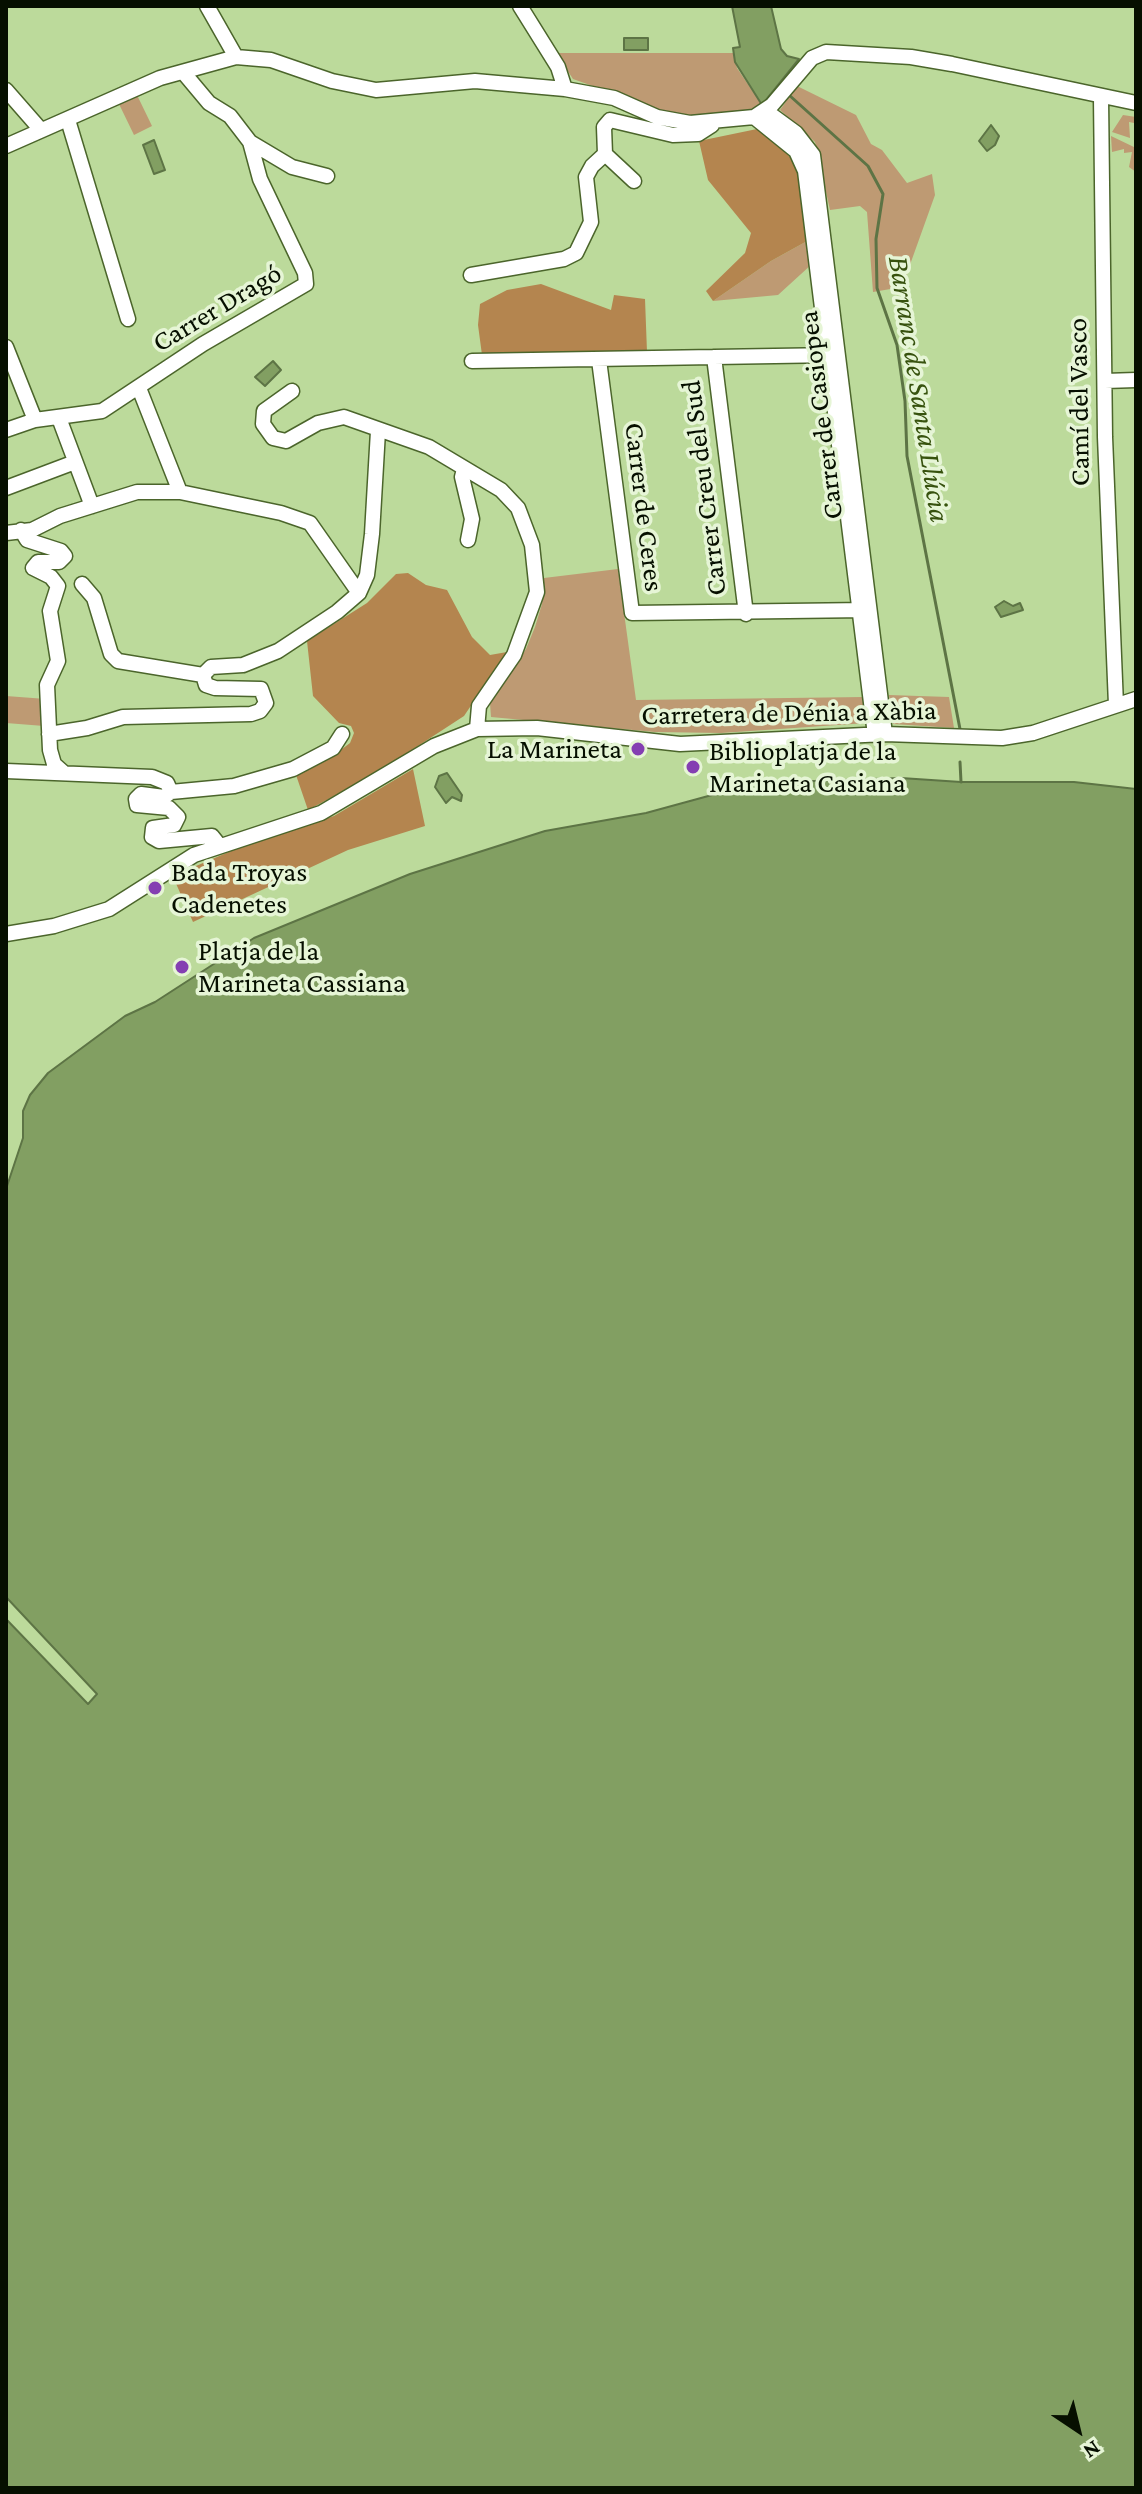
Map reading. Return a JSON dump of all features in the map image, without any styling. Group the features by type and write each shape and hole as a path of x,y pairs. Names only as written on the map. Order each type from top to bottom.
{"street":[{"path":"207,6 236,57"},
{"path":"520,6 558,67 565,89"},
{"path":"6,146 128,91 236,57 271,60 332,81 376,90 475,81 565,89 614,98 675,121 714,123 764,111 821,53 870,54 952,64 1136,103"},
{"name":"Carrer Dragó","path":"6,430 35,420 102,411 203,344 306,284 305,273 260,179 250,142 230,116 209,103 183,72"},
{"path":"6,90 41,130"},
{"name":"Camí del Vasco","path":"1101,98 1108,547 1116,705"},
{"name":"Carrer de Casiopea","path":"764,111 802,160 834,355 880,734"},
{"path":"68,120 128,319"},
{"path":"634,181 605,154 604,127 610,120 673,135 706,131 714,123"},
{"path":"250,142 292,167 327,176"},
{"path":"471,275 573,255 591,222 586,177 605,154"},
{"path":"6,347 35,420"},
{"path":"472,361 834,355"},
{"name":"Carrer Creu del Sud","path":"714,357 746,614"},
{"name":"Carrer de Ceres","path":"599,360 632,613 746,614 865,610"},
{"path":"1105,381 1136,380"},
{"path":"139,388 180,492"},
{"path":"292,391 264,411 263,424 273,438 286,441 318,423 344,417 417,442 501,490 515,503 532,545 537,575 535,602 514,655 479,706 477,729"},
{"path":"59,418 92,506"},
{"path":"203,675 211,667 243,665 269,656 331,617 359,593 367,575 374,521 378,431"},
{"path":"6,488 75,462"},
{"path":"464,469 462,477 472,519 468,540"},
{"path":"13,532 32,530 60,516 137,492 180,492 281,513 310,523 359,593"},
{"path":"13,532 61,551 65,556 59,562 38,562 33,568 54,579 58,586 50,611 58,654 47,685 54,764 63,772"},
{"path":"82,584 94,598 111,654 118,661 203,675"},
{"path":"49,734 123,717 251,714 260,711 266,703 266,695 261,689 208,686 203,675"},
{"name":"Carretera de Dénia a Xàbia","path":"6,934 104,911 173,866 220,846 321,813 434,746 477,729 537,728 680,744 880,734 1011,738 1116,705 1135,704"},
{"path":"220,846 209,836 159,841 152,837 153,828 174,825 177,813 169,808 139,807 136,799 141,794 164,797 171,792 234,786 293,769 333,748 342,734"},
{"path":"6,771 152,777 167,783 171,792"}],"shaded area":[{"path":"732,6 771,6 781,49 787,56 799,59 762,105 735,62 733,48 740,47"},
{"path":"624,38 648,38 648,50 624,50"},
{"path":"556,53 734,53 737,68 762,105 731,116 703,119 666,112 573,79"},
{"path":"797,86 856,115 871,144 882,150 907,183 932,174 935,195 902,287 873,292 867,212 860,206 830,210 815,142 780,110"},
{"path":"137,95 152,126 134,135 119,104"},
{"path":"1123,115 1136,117 1134,123 1129,122 1130,138 1112,132"},
{"path":"991,125 999,136 995,145 987,151 979,141"},
{"path":"757,129 778,142 796,165 809,240 771,261 713,301 706,291 745,253 751,233 708,180 699,141"},
{"path":"1111,136 1136,148 1136,172 1129,167 1132,152 1124,153 1124,149 1112,152"},
{"path":"154,140 165,170 154,174 143,145"},
{"path":"809,240 812,264 778,295 713,301 771,261"},
{"path":"541,284 611,310 614,295 645,299 647,352 482,355 478,325 480,304 507,290"},
{"path":"273,361 281,370 265,386 255,377"},
{"path":"618,569 636,700 864,697 867,723 721,733 655,732 491,717 490,703 526,649 535,627 542,604 544,578"},
{"path":"408,573 426,585 447,590 472,637 490,655 507,652 464,716 375,774 308,810 296,775 329,759 350,743 354,733 351,726 339,723 313,696 307,641 367,603 396,574"},
{"path":"1004,601 1013,606 1020,603 1023,610 1001,617 995,607"},
{"path":"889,695 949,697 954,728 893,724"},
{"path":"6,696 46,699 44,726 6,723"},
{"path":"413,769 425,826 348,850 193,922 175,875 231,851 334,816"},
{"path":"447,773 462,795 461,801 452,797 446,803 435,787 439,776"},
{"path":"901,778 961,782 1074,782 1136,789 1136,2488 6,2488 6,1619 88,1704 97,1694 6,1597 6,1189 23,1138 23,1111 30,1095 48,1073 125,1016 155,1002 254,938 410,874 545,831 646,813 756,783"}],"waterway":[{"name":"Barranc de Santa Llúcia","path":"789,95 868,166 883,194 876,239 877,288 897,345 905,401 907,456 960,729"},
{"name":"Barranc de Santa Llúcia","path":"960,762 961,782"}],"place":[{"name":"La Marineta","path":"638,749"},
{"name":"Biblioplatja de la Marineta Casiana","path":"693,767"},
{"name":"Bada Troyas Cadenetes","path":"155,888"},
{"name":"Platja de la Marineta Cassiana","path":"182,967"}]}
